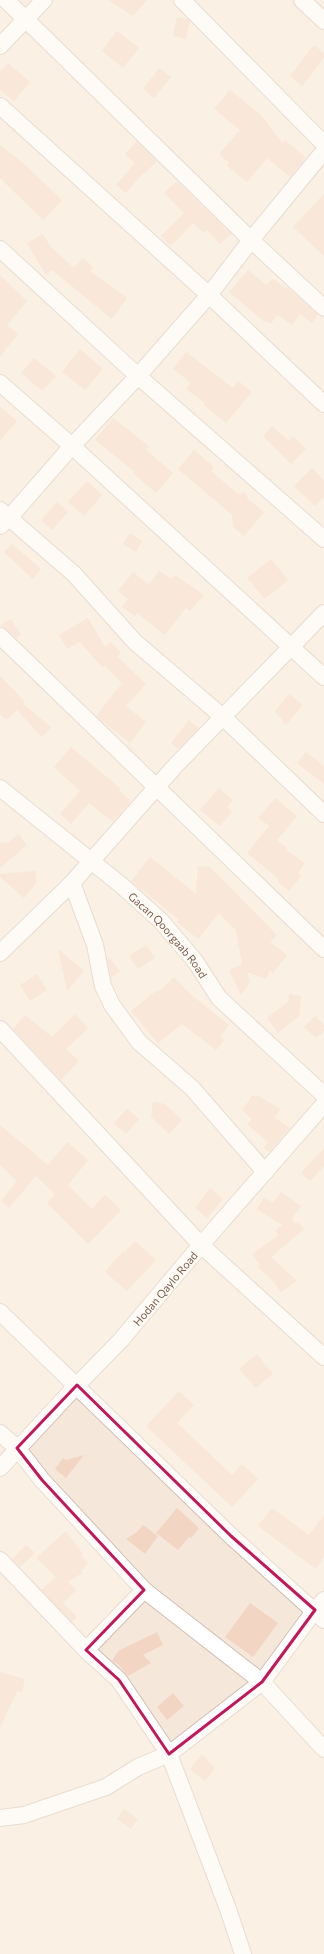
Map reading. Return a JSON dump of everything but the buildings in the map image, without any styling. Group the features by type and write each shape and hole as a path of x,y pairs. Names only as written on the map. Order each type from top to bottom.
{"street":[{"path":"6,0 251,240 324,308"},
{"path":"0,46 44,0"},
{"path":"182,0 324,144"},
{"path":"302,0 324,21"},
{"path":"0,106 209,295 324,404"},
{"path":"324,151 251,240 209,295 138,376 3,518 74,574 135,642 223,716 324,814"},
{"path":"0,249 138,376 324,539"},
{"path":"0,382 324,677"},
{"path":"0,953 72,883 157,787 223,716 324,613"},
{"path":"0,636 324,949"},
{"name":"Gacan Qoorgaab Road","path":"0,788 91,861 161,921 195,961 218,998 324,1095"},
{"path":"72,883 96,945 104,986 112,1005 139,1042 192,1088 265,1172"},
{"path":"0,1029 201,1245 324,1357"},
{"name":"Hodan Qaylo Road","path":"0,1468 76,1385 121,1340 201,1245 324,1104"},
{"path":"0,1312 231,1536 321,1610 262,1682 169,1754 138,1767 106,1786 24,1815 0,1818"},
{"path":"0,1433 17,1448 42,1480 144,1590 262,1682 324,1749"},
{"path":"0,1560 86,1650 119,1680 169,1754 228,1909 242,1954"},
{"path":"86,1650 144,1590"}],"highlighted area":[{"path":"77,1385 231,1536 315,1610 262,1682 169,1754 119,1680 86,1650 144,1590 42,1480 17,1448"}],"shaded area":[{"path":"0,0 324,0 324,1954 0,1954"}]}
